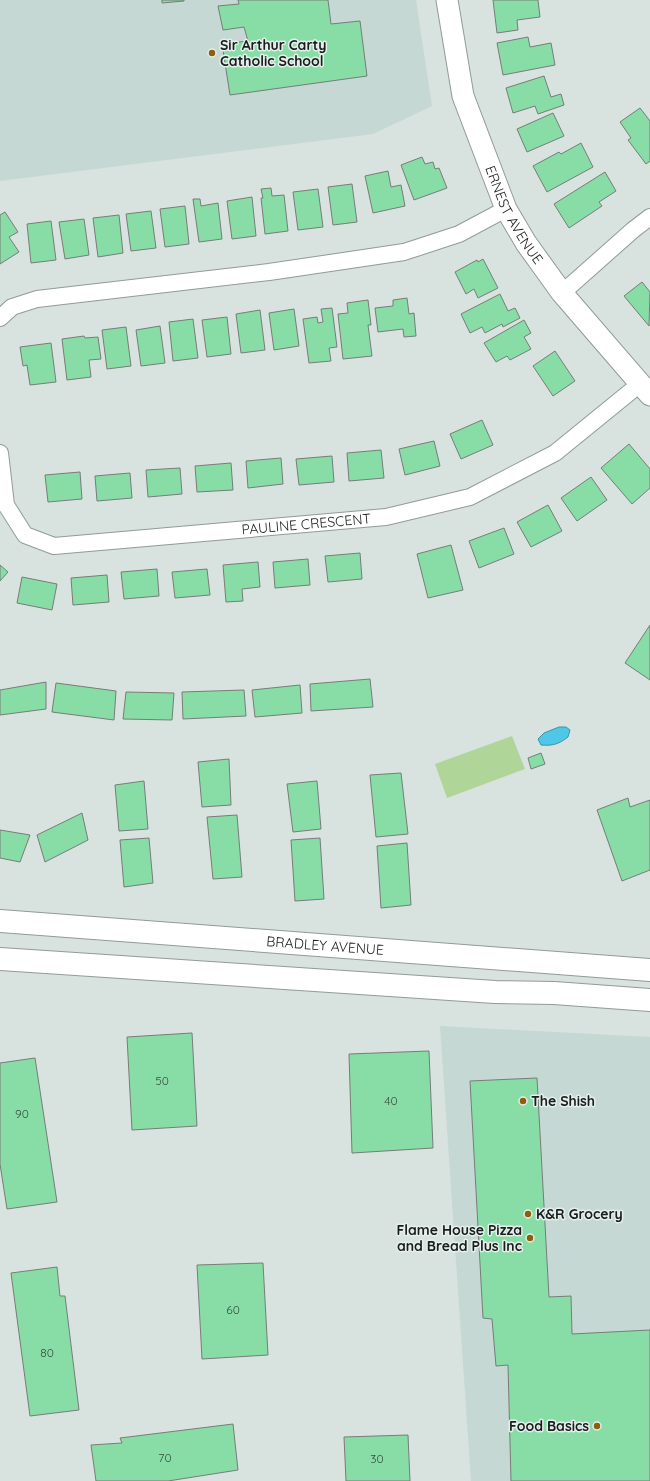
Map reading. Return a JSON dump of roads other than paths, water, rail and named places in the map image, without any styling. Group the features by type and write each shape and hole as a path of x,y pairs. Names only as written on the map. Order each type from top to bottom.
{"main road":[{"name":"BRADLEY AVENUE","path":"0,922 650,970"},
{"path":"0,959 495,992 554,993 650,1000"}],"street":[{"name":"ERNEST AVENUE","path":"447,0 463,96 506,209 526,243 562,293 645,389"},
{"path":"0,318 12,307 37,299 269,272 404,252 458,234 506,209"},
{"path":"562,293 633,230 650,217"},
{"name":"PAULINE CRESCENT","path":"0,453 6,505 25,535 54,546 386,517 470,497 555,453 645,389"}],"water":[{"path":"559,727 566,727 570,730 568,737 556,744 541,745 538,739 544,733"}],"place":[{"name":"Sir Arthur Carty Catholic School","path":"212,53"},
{"name":"The Shish","path":"523,1101"},
{"name":"K&R Grocery","path":"528,1214"},
{"name":"Flame House Pizza and Bread Plus Inc","path":"530,1238"},
{"name":"Food Basics","path":"597,1426"}]}
